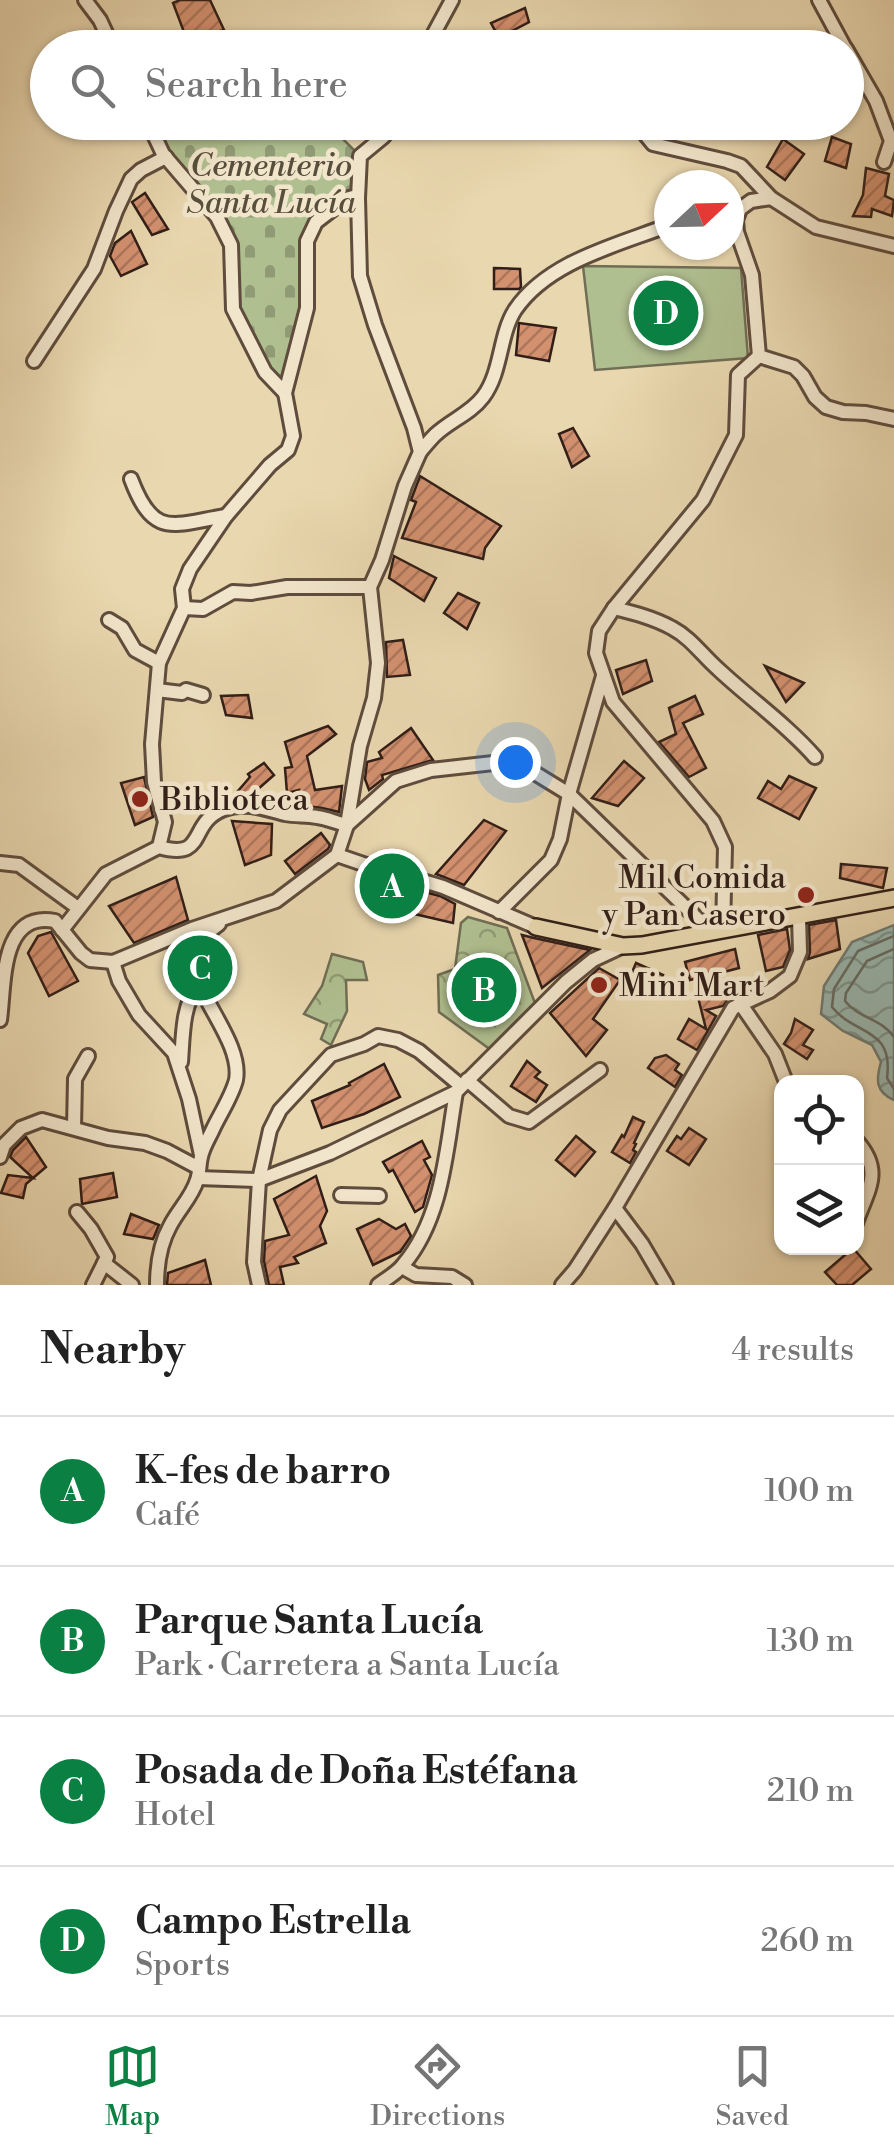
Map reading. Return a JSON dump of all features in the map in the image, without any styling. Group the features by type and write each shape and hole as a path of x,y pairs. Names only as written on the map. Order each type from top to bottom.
{"main road":[{"path":"536,927 623,946 642,945 894,898"}],"street":[{"path":"85,0 105,30"},
{"path":"436,30 452,0"},
{"path":"820,0 836,30"},
{"path":"864,80 892,141 884,162"},
{"path":"157,140 166,158 217,217 231,245 233,309 265,372 285,392"},
{"path":"377,140 360,156 360,276 420,452"},
{"path":"650,140 741,166 770,198 816,227 894,246"},
{"path":"34,361 94,269 131,179 166,158"},
{"path":"159,847 165,822 154,782 152,744 159,663 184,608 182,589 190,569 226,516 270,464 288,450 293,436 285,392 307,308 307,241 316,222 353,196 358,198"},
{"path":"744,206 770,198"},
{"path":"0,1020 8,952 25,925 40,918 55,920 90,960 113,962 192,928 276,901 337,854 347,826 360,746 374,698 378,663 370,586 420,452 434,435 466,414 483,397 491,384 514,311 534,290 559,269 654,231"},
{"path":"744,252 752,274 759,356"},
{"path":"759,356 794,368 803,376 814,398 826,407 894,420"},
{"path":"717,932 725,847 713,821 613,702 596,652 599,631 614,608 703,500 736,435 738,375 759,356"},
{"path":"131,479 145,510 156,520 172,525 226,516"},
{"path":"184,608 204,609 233,592 370,586"},
{"path":"614,608 643,616 688,637 713,665 815,757"},
{"path":"110,620 122,628 135,650 159,663"},
{"path":"500,912 552,860 603,676"},
{"path":"156,690 186,690 203,695"},
{"path":"347,826 396,781 431,770 511,761 569,794 717,932"},
{"path":"62,930 106,874 159,847 174,852 186,850 194,844 206,819 222,809 262,807 347,826"},
{"path":"337,854 407,880 443,888 536,927"},
{"path":"0,863 19,865 78,908"},
{"path":"157,1285 160,1250 185,1204 236,1081 236,1063 216,1014 198,986 192,961 200,939 229,917"},
{"path":"562,1285 615,1208 729,1015 740,1003 790,976 800,952 799,917"},
{"path":"0,1157 4,1145 20,1128 42,1120 108,1138 145,1143 199,1167 259,1180 323,1156 461,1086 566,982 593,960 623,946"},
{"path":"113,962 138,1014 174,1053 199,1167"},
{"path":"180,1070 190,995 198,986"},
{"path":"740,1003 754,1020 783,1075"},
{"path":"259,1285 254,1262 259,1180 270,1130 280,1110 332,1055 378,1036 398,1040 461,1086 509,1116 529,1122 600,1070"},
{"path":"74,1128 75,1079 88,1056"},
{"path":"378,1285 402,1267 438,1198 461,1086"},
{"path":"864,1151 872,1162 873,1173 864,1199"},
{"path":"341,1195 378,1196"},
{"path":"615,1208 666,1285"},
{"path":"77,1212 106,1257 93,1285"},
{"path":"104,1263 132,1285"},
{"path":"402,1267 416,1275 452,1278 465,1285"}],"green space":[{"name":"Cementerio Santa Lucía","path":"344,140 360,156 358,198 322,219 307,256 310,298 286,383 266,370 235,309 231,245 157,142"},
{"path":"583,266 741,268 748,358 595,370"},
{"path":"468,917 507,928 536,1006 491,1050 439,1012 438,975 455,969 461,923"},
{"path":"332,954 363,962 367,980 346,980 347,1011 331,1045 321,1039 327,1024 304,1014 322,986"}],"water":[{"path":"894,925 894,1100 880,1089 881,1062 872,1045 843,1031 821,1014 824,986 852,942"}],"building":[{"path":"210,0 224,30 183,30 173,3"},
{"path":"525,8 529,22 514,30 495,30 491,23"},
{"path":"782,140 804,154 785,180 767,167"},
{"path":"831,140 851,144 846,168 825,161"},
{"path":"866,168 889,174 885,196 894,200 892,216 872,209 871,217 853,216 863,195"},
{"path":"145,193 168,229 152,235 132,202"},
{"path":"131,231 147,264 121,276 110,256 115,243"},
{"path":"494,268 520,269 521,287 494,289"},
{"path":"519,323 556,328 549,361 516,355"},
{"path":"573,428 589,456 572,467 559,434"},
{"path":"420,476 501,526 485,548 483,559 402,538 416,502 411,500"},
{"path":"394,556 436,578 424,601 389,578"},
{"path":"458,593 479,603 467,629 444,613"},
{"path":"403,640 410,675 387,677 386,642"},
{"path":"646,660 652,681 623,694 616,670"},
{"path":"765,666 804,683 786,702"},
{"path":"248,695 252,718 226,715 221,696"},
{"path":"695,696 703,714 683,723 706,768 689,777 659,742 676,734 669,708"},
{"path":"328,726 336,734 307,756 315,790 342,786 339,812 297,805 299,790 287,793 285,768 292,767 285,742"},
{"path":"411,728 433,760 382,775 383,779 369,790 365,779 367,762 382,758 379,752"},
{"path":"624,761 644,778 618,806 592,798"},
{"path":"264,763 274,775 257,790 262,796 243,796 238,791 250,777 248,774"},
{"path":"789,776 816,788 799,819 758,798 768,781 781,789"},
{"name":"Biblioteca","path":"144,777 153,817 135,825 121,783"},
{"path":"484,820 506,831 464,885 436,874"},
{"path":"232,821 272,824 271,855 245,865"},
{"path":"321,833 330,845 328,849 295,874 285,861"},
{"path":"841,864 887,868 883,888 840,878"},
{"path":"176,877 188,920 134,943 109,906"},
{"path":"413,889 455,904 453,923 406,912"},
{"path":"836,920 840,949 808,959 809,925"},
{"path":"787,929 790,950 783,967 766,971 758,935"},
{"path":"51,932 78,981 49,996 28,953 38,936"},
{"path":"522,935 534,938 590,950 542,988"},
{"path":"735,949 739,968 720,973 727,1001 723,1006 706,1010 716,1016 697,1050 678,1039 689,1019 706,1029 698,978 690,980 685,962"},
{"path":"636,963 663,975 654,996 627,984"},
{"path":"599,968 620,980 593,1019 607,1030 586,1056 550,1013"},
{"path":"795,1019 813,1030 803,1045 813,1050 807,1059 784,1044"},
{"path":"666,1055 679,1064 675,1070 682,1075 675,1087 648,1068 655,1058"},
{"path":"527,1061 540,1072 535,1077 547,1085 536,1102 511,1086"},
{"path":"384,1064 400,1097 322,1128 312,1101 350,1085"},
{"path":"633,1117 644,1122 630,1163 612,1152"},
{"path":"689,1128 706,1139 689,1165 667,1151 677,1136 681,1139"},
{"path":"576,1136 595,1152 575,1176 556,1160"},
{"path":"26,1137 46,1167 26,1184 23,1198 1,1193 8,1175 33,1178 10,1157"},
{"path":"422,1141 430,1157 424,1160 432,1175 423,1207 415,1212 393,1170 389,1172 383,1162"},
{"path":"113,1173 117,1197 82,1204 80,1179"},
{"path":"316,1176 327,1211 320,1226 326,1243 294,1257 298,1263 280,1267 284,1285 269,1285 265,1241 289,1235 274,1199"},
{"path":"131,1214 159,1225 153,1239 124,1234"},
{"path":"379,1219 396,1229 405,1224 411,1236 400,1252 373,1265 357,1229"},
{"path":"845,1255 859,1255 871,1269 852,1285 837,1285 825,1272"},
{"path":"205,1260 211,1285 167,1285 168,1273"}],"place":[{"name":"Campo Estrella","path":"666,313"},
{"name":"Biblioteca","path":"140,799"},
{"name":"K-fes de barro","path":"392,886"},
{"name":"Mil Comida y Pan Casero","path":"806,895"},
{"name":"Posada de Doña Estéfana","path":"200,968"},
{"name":"Mini Mart","path":"599,985"},
{"name":"Parque Santa Lucía","path":"484,990"}]}
